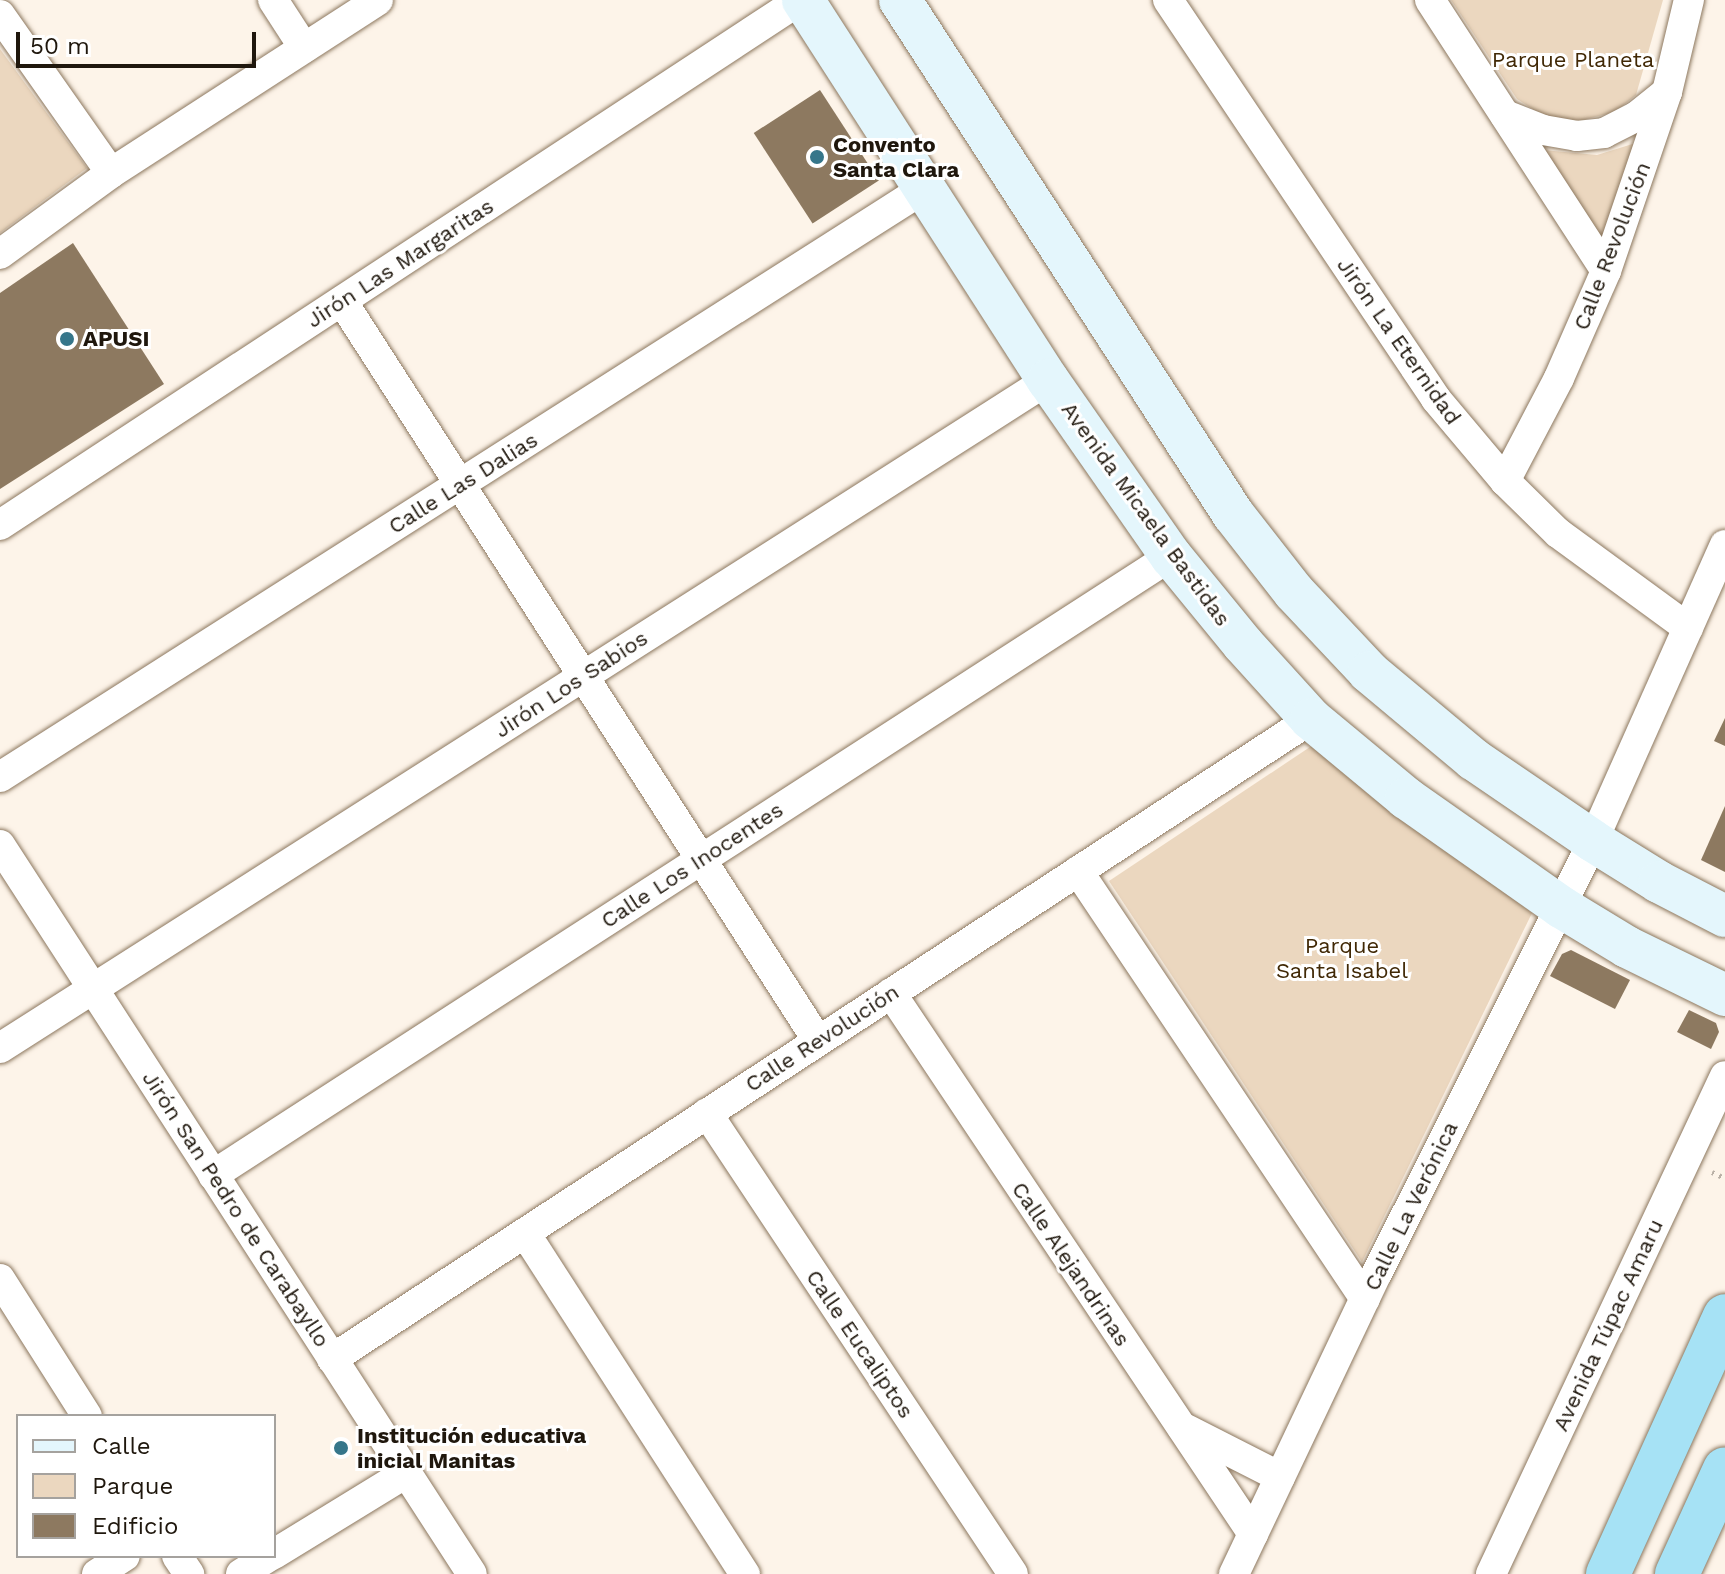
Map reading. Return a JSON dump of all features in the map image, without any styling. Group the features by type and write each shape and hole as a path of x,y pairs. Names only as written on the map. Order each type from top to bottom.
{"highway":[{"path":"1608,1574 1725,1316"},
{"path":"1677,1574 1725,1469"}],"street":[{"path":"273,0 304,48"},
{"path":"0,254 111,173 378,0"},
{"name":"Avenida Micaela Bastidas","path":"802,0 1048,380 1171,556 1243,644 1311,719 1406,798 1561,907 1627,947 1725,995"},
{"name":"Jirón Las Margaritas","path":"0,525 802,0"},
{"path":"900,0 1226,502 1294,592 1369,672 1473,759 1593,841 1659,882 1725,916"},
{"name":"Jirón La Eternidad","path":"1168,0 1436,399 1505,481 1558,533 1688,628"},
{"path":"1430,0 1606,271"},
{"name":"Calle Revolución","path":"1505,481 1559,378 1606,271 1667,92 1689,0"},
{"path":"0,15 111,173"},
{"path":"1505,115 1543,130 1577,136 1604,133 1636,117 1667,92"},
{"name":"Calle Las Dalias","path":"0,777 925,188"},
{"path":"342,301 818,1041"},
{"name":"Jirón Los Sabios","path":"0,1048 1048,380"},
{"name":"Calle La Verónica","path":"1234,1574 1365,1299 1593,841 1725,545"},
{"name":"Calle Los Inocentes","path":"213,1175 1171,556"},
{"name":"Calle Revolución","path":"332,1359 1311,719"},
{"name":"Jirón San Pedro de Carabayllo","path":"0,845 472,1574"},
{"path":"1078,871 1365,1299"},
{"name":"Calle Alejandrinas","path":"891,993 1177,1425 1253,1534"},
{"name":"Avenida Túpac Amaru","path":"1491,1574 1725,1076"},
{"name":"Calle Eucaliptos","path":"707,1113 1013,1574"},
{"path":"525,1233 745,1574"},
{"path":"0,1279 86,1414"},
{"path":"1177,1425 1280,1477"},
{"path":"276,1553 406,1473"},
{"path":"97,1574 122,1558"},
{"path":"241,1574 267,1558"}],"green space":[{"name":"Parque Planeta","path":"1451,0 1663,0 1636,95 1615,112 1575,122 1545,117 1517,99"},
{"path":"0,49 87,168 0,233"},
{"path":"1639,142 1607,245 1543,150 1597,155"},
{"name":"Parque Santa Isabel","path":"1313,745 1532,913 1362,1262 1109,881"}],"building":[{"name":"Convento Santa Clara","path":"820,90 879,181 813,224 754,133"},
{"name":"APUSI","path":"73,243 164,384 0,489 0,293"},
{"path":"1725,718 1725,746 1714,741"},
{"path":"1725,806 1725,872 1701,860"},
{"path":"1571,950 1630,980 1615,1009 1550,976 1562,954"},
{"path":"1689,1010 1716,1023 1719,1032 1711,1049 1677,1032"}],"place":[{"name":"Convento Santa Clara","path":"817,157"},
{"name":"APUSI","path":"67,339"},
{"name":"Institución educativa inicial Manitas","path":"341,1448"}]}
